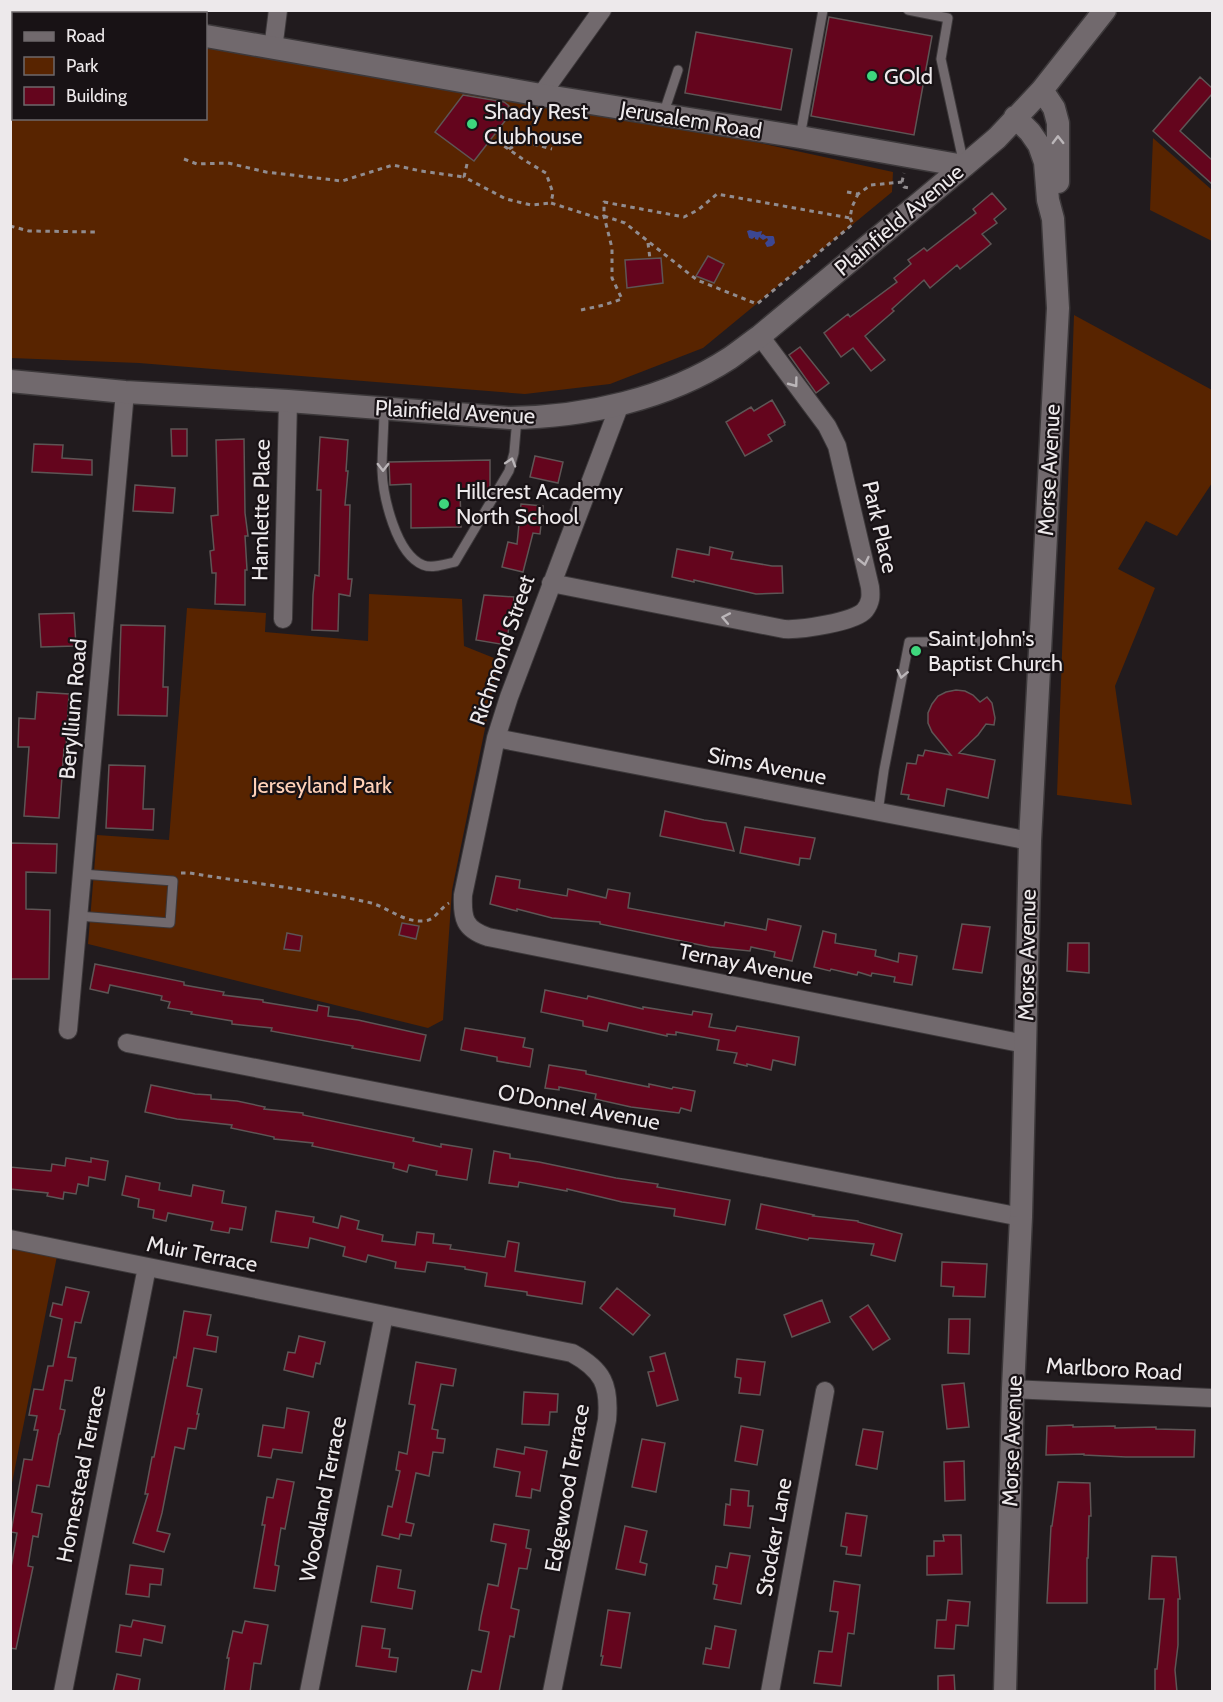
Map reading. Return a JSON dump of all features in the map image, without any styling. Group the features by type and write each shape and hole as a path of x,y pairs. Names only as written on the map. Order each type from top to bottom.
{"street":[{"path":"273,49 278,10"},
{"path":"541,95 602,10"},
{"name":"Plainfield Avenue","path":"11,385 288,401 517,418 578,413 653,395 690,379 729,358 760,336 998,138 1042,90 1106,10"},
{"name":"Jerusalem Road","path":"207,36 964,166"},
{"name":"Morse Avenue","path":"1042,90 1054,108 1058,123 1058,201 1053,219"},
{"name":"Morse Avenue","path":"1005,1692 1013,1389 1021,1217 1030,841 1058,308 1053,219 1048,200 1045,162 1039,145 1015,117"},
{"name":"Park Place","path":"551,583 784,629 801,630 854,617 864,612 871,599 870,587 837,446 827,426 760,336"},
{"name":"Beryllium Road","path":"68,1030 125,392"},
{"name":"Hamlette Place","path":"283,619 288,401"},
{"name":"Richmond Street","path":"464,920 463,895 496,738 551,583 620,404"},
{"name":"Sims Avenue","path":"496,738 1030,841"},
{"name":"Ternay Avenue","path":"464,920 476,933 488,937 1025,1044"},
{"name":"O'Donnel Avenue","path":"127,1043 1021,1217"},
{"name":"Muir Terrace","path":"10,1239 384,1315"},
{"name":"Homestead Terrace","path":"63,1692 147,1267"},
{"name":"Woodland Terrace","path":"309,1692 384,1315"},
{"name":"Edgewood Terrace","path":"384,1315 572,1353 587,1362 602,1379 608,1402 607,1419 552,1692"},
{"name":"Marlboro Road","path":"1013,1389 1212,1398"},
{"name":"Stocker Lane","path":"770,1692 825,1391"}],"lane":[{"path":"800,137 823,10"},
{"path":"908,10 948,18 941,59 964,166"},
{"path":"663,115 678,70"},
{"path":"384,409 382,471 387,501 400,543 412,559 425,566 455,562 474,532 509,471 514,453 517,418"},
{"path":"878,812 909,642 1040,640"},
{"path":"78,916 170,923 173,881 82,874"}],"path":[{"path":"497,141 546,173 553,193 551,203"},
{"path":"509,149 522,141 552,149"},
{"path":"184,159 197,164 228,163 266,172 342,181 393,165 464,177 506,199 531,205 551,203 598,218 604,216 625,223 697,280 757,304 853,224 850,218 858,194 871,185 902,182"},
{"path":"464,177 467,164"},
{"path":"906,171 902,182 904,188 910,188 915,184"},
{"path":"847,192 858,194"},
{"path":"581,310 622,298 612,278 612,248 604,216 604,202 684,217 698,210 717,194 850,218"},
{"path":"10,226 29,231 98,232"},
{"path":"648,241 650,259"},
{"path":"173,881 181,873 190,873 317,892 377,904 402,918 420,921 428,921 444,906 463,895"}],"green space":[{"path":"10,18 12,18 12,120 207,120 207,48 550,102 713,133 893,172 892,192 703,348 610,384 525,394 139,363 11,358"},
{"path":"1153,138 1212,190 1212,241 1150,210"},
{"path":"1074,315 1212,390 1212,483 1177,536 1146,521 1118,569 1155,588 1115,686 1132,805 1057,795"},
{"name":"Jerseyland Park","path":"369,594 462,599 464,646 499,660 452,890 443,1020 428,1028 88,944 97,835 169,840 187,608 266,613 265,632 368,641"},
{"path":"11,1246 57,1256 11,1488"}],"water":[{"path":"747,231 762,231 761,235 773,236 775,243 767,247 765,243 767,238 763,240 759,237 758,240 755,237 749,238"}],"building":[{"name":"GOld","path":"829,17 932,36 914,135 811,116"},
{"path":"696,32 792,49 781,110 685,93"},
{"path":"1200,77 1212,88 1212,94 1180,131 1212,160 1212,184 1153,131"},
{"name":"Shady Rest Clubhouse","path":"463,95 504,102 509,106 503,113 508,117 474,161 435,132"},
{"path":"992,193 1006,209 994,219 997,223 982,234 991,244 960,269 957,265 930,288 924,280 892,309 894,311 865,336 885,360 871,371 853,348 841,357 824,333 848,314 850,317 897,282 894,278 911,264 908,260 924,248 927,251 976,213 973,209"},
{"path":"708,256 724,264 714,283 696,276"},
{"path":"661,258 663,283 627,288 625,260"},
{"path":"800,347 829,383 816,393 789,355"},
{"path":"772,400 785,425 768,435 772,441 745,456 726,422 751,407 754,411"},
{"path":"171,429 187,429 187,456 172,456"},
{"path":"320,437 348,440 345,505 350,505 348,579 352,579 350,596 339,594 338,631 312,630 315,575 319,576 321,490 317,490"},
{"path":"244,439 245,513 248,536 245,536 247,570 245,570 245,605 215,604 216,573 212,573 210,551 214,550 211,516 218,515 216,440"},
{"path":"34,444 63,445 62,458 92,460 92,475 32,472"},
{"path":"535,456 563,462 558,483 530,477"},
{"path":"490,460 490,489 460,489 461,527 411,528 411,484 390,485 389,462"},
{"path":"135,485 175,488 173,513 133,511"},
{"path":"521,504 543,506 540,534 533,533 523,572 502,567 508,542 517,544"},
{"path":"710,547 733,552 731,559 782,566 783,593 756,594 672,577 677,549 709,555"},
{"path":"484,595 514,597 513,616 511,615 506,645 476,640"},
{"path":"74,613 76,646 41,647 39,614"},
{"path":"121,625 165,626 163,687 168,687 167,716 118,715"},
{"path":"956,690 973,695 980,702 987,697 992,703 994,725 986,724 959,753 995,760 988,798 947,789 944,806 908,799 909,795 901,794 907,763 916,764 918,755 923,756 925,750 951,755 932,732 928,723 928,713 938,696"},
{"path":"37,692 69,694 59,818 24,816 29,747 18,747 19,718 35,719"},
{"path":"109,765 145,766 143,809 154,809 153,830 106,828"},
{"path":"665,811 726,823 734,851 660,836"},
{"path":"745,827 815,838 810,859 800,858 799,865 740,853"},
{"path":"10,843 57,844 56,873 26,872 26,909 50,910 49,979 10,979"},
{"path":"496,876 520,880 519,888 567,896 568,889 606,898 608,889 630,893 628,908 724,926 725,922 766,930 768,919 801,926 792,961 774,957 775,952 751,947 750,951 710,947 600,924 600,922 552,918 490,904"},
{"path":"402,923 419,926 416,939 399,935"},
{"path":"962,924 990,927 982,973 953,969"},
{"path":"823,931 836,934 835,943 876,950 875,956 898,962 899,953 917,956 912,985 894,982 895,977 872,973 871,976 858,972 857,975 814,967"},
{"path":"287,933 302,936 300,951 284,949"},
{"path":"1068,943 1089,943 1089,973 1067,971"},
{"path":"95,964 184,982 184,985 224,992 223,995 317,1011 318,1005 329,1007 328,1016 426,1035 420,1061 271,1031 272,1028 232,1024 232,1021 191,1014 192,1012 168,1008 170,1002 161,1000 162,996 110,985 108,993 90,989"},
{"path":"545,990 587,999 588,996 643,1009 643,1007 692,1015 693,1011 712,1014 709,1027 735,1031 737,1026 799,1037 795,1065 773,1060 771,1070 734,1063 737,1053 717,1050 719,1040 676,1032 676,1035 667,1034 667,1036 609,1023 607,1031 583,1026 583,1021 541,1012"},
{"path":"465,1028 525,1038 523,1047 533,1049 530,1067 497,1061 497,1057 461,1050"},
{"path":"549,1065 586,1071 586,1074 649,1087 649,1084 695,1091 691,1111 681,1108 679,1113 631,1107 595,1099 596,1094 559,1087 559,1090 545,1088"},
{"path":"151,1085 211,1095 211,1099 237,1101 265,1107 264,1109 303,1113 303,1115 414,1138 413,1141 441,1147 441,1144 472,1149 467,1180 436,1175 437,1171 409,1165 407,1172 393,1168 394,1163 312,1146 313,1143 274,1139 274,1137 231,1128 232,1125 177,1119 145,1112"},
{"path":"494,1151 510,1154 510,1158 658,1184 657,1187 730,1200 725,1225 674,1216 675,1209 622,1202 567,1189 567,1191 519,1182 518,1187 489,1183"},
{"path":"66,1158 91,1162 91,1158 108,1161 105,1180 89,1177 88,1186 78,1184 76,1194 64,1192 63,1199 47,1196 48,1193 10,1189 10,1167 51,1171 52,1164 65,1166"},
{"path":"126,1176 160,1183 159,1190 191,1196 193,1185 224,1191 222,1203 246,1207 242,1230 230,1228 229,1233 211,1230 213,1222 168,1213 166,1221 153,1218 154,1210 138,1207 139,1199 122,1195"},
{"path":"761,1204 813,1216 858,1221 902,1234 895,1261 871,1255 874,1244 809,1238 808,1240 756,1229"},
{"path":"276,1211 314,1217 313,1222 338,1228 341,1216 359,1221 357,1229 383,1235 382,1241 415,1245 417,1232 434,1234 433,1243 451,1245 450,1249 505,1257 508,1241 519,1243 515,1271 585,1282 582,1304 485,1286 487,1273 465,1269 465,1267 427,1262 425,1272 395,1268 396,1262 368,1255 366,1262 343,1256 345,1247 310,1238 308,1248 271,1242"},
{"path":"942,1262 987,1264 985,1297 953,1296 954,1287 941,1286"},
{"path":"66,1287 89,1292 81,1323 75,1322 68,1357 76,1358 72,1381 65,1380 60,1409 65,1410 49,1487 37,1485 32,1512 42,1514 38,1537 33,1536 28,1566 33,1567 16,1649 10,1648 10,1573 17,1533 11,1532 24,1459 32,1460 38,1430 34,1430 37,1416 29,1415 34,1389 43,1390 48,1366 53,1366 62,1319 50,1316 53,1303 62,1305"},
{"path":"617,1288 650,1315 633,1335 600,1308"},
{"path":"822,1300 830,1322 792,1337 784,1315"},
{"path":"868,1305 890,1339 873,1350 850,1317"},
{"path":"184,1311 211,1315 207,1335 218,1337 216,1352 194,1348 187,1386 202,1389 197,1414 199,1414 196,1429 188,1428 184,1449 175,1447 157,1531 170,1534 164,1552 133,1543 148,1494 145,1494 152,1457 154,1457 174,1357 176,1358"},
{"path":"949,1319 970,1319 969,1354 948,1353"},
{"path":"299,1336 325,1342 320,1364 316,1363 313,1377 284,1370 288,1352 295,1353"},
{"path":"665,1353 678,1400 657,1406 648,1372 654,1371 650,1357"},
{"path":"737,1359 765,1362 760,1395 739,1393 741,1378 735,1377"},
{"path":"416,1362 456,1369 453,1386 441,1384 432,1429 438,1430 437,1438 445,1439 443,1453 433,1452 429,1476 416,1473 406,1522 414,1524 411,1536 400,1534 399,1539 382,1535 388,1506 392,1507 400,1471 396,1470 399,1452 407,1454 415,1405 409,1404"},
{"path":"964,1383 969,1427 947,1429 942,1385"},
{"path":"524,1392 558,1394 557,1412 550,1412 549,1425 522,1424"},
{"path":"287,1408 309,1412 302,1453 273,1449 271,1458 258,1456 263,1425 284,1428"},
{"path":"1073,1425 1073,1427 1156,1427 1156,1429 1195,1430 1194,1457 1046,1455 1047,1426"},
{"path":"741,1426 763,1430 757,1465 735,1461"},
{"path":"863,1429 883,1432 877,1469 856,1465"},
{"path":"642,1439 665,1443 656,1492 632,1487"},
{"path":"525,1447 547,1451 540,1491 532,1489 531,1498 516,1496 520,1472 494,1467 497,1449 524,1454"},
{"path":"964,1461 965,1500 945,1501 944,1462"},
{"path":"277,1479 294,1482 285,1529 281,1528 275,1565 279,1566 275,1591 254,1588 265,1525 262,1525 267,1497 273,1498"},
{"path":"1058,1482 1090,1483 1091,1516 1089,1516 1087,1558 1087,1603 1047,1603 1051,1526"},
{"path":"731,1489 749,1491 748,1506 753,1506 750,1528 724,1525 726,1504 730,1505"},
{"path":"846,1513 867,1516 861,1556 846,1554 847,1547 841,1546"},
{"path":"494,1524 529,1530 526,1548 531,1549 527,1569 519,1568 511,1608 519,1610 514,1637 510,1636 499,1692 467,1692 472,1670 481,1672 489,1632 479,1630 481,1617 488,1584 498,1586 506,1544 491,1541"},
{"path":"625,1526 647,1531 640,1562 647,1564 645,1575 616,1569"},
{"path":"943,1535 961,1535 962,1574 927,1575 927,1556 934,1556 934,1541 944,1541"},
{"path":"730,1553 750,1556 741,1604 714,1599 717,1585 713,1584 716,1566 727,1568"},
{"path":"1152,1556 1176,1557 1180,1599 1178,1599 1178,1645 1175,1670 1177,1692 1155,1692 1155,1669 1157,1669 1164,1599 1149,1599"},
{"path":"130,1565 163,1569 161,1585 150,1584 149,1597 126,1594"},
{"path":"377,1566 401,1570 398,1588 415,1591 412,1609 371,1602"},
{"path":"834,1581 860,1585 854,1634 848,1633 841,1686 814,1683 819,1651 832,1652 838,1612 830,1611"},
{"path":"948,1600 970,1602 968,1626 956,1625 954,1649 935,1648 937,1620 946,1620"},
{"path":"608,1610 630,1613 621,1668 601,1665"},
{"path":"133,1620 165,1626 162,1643 144,1639 141,1656 116,1652 120,1625 131,1627"},
{"path":"245,1621 268,1625 261,1664 254,1663 250,1692 224,1692 229,1658 227,1658 233,1631 242,1633"},
{"path":"362,1626 385,1629 382,1648 390,1649 389,1657 398,1658 396,1672 356,1666"},
{"path":"715,1626 736,1630 729,1668 703,1664 706,1648 711,1649"},
{"path":"117,1674 140,1679 138,1692 113,1692"},
{"path":"954,1675 955,1692 938,1692 938,1676"}],"place":[{"name":"GOld","path":"872,76"},
{"name":"Shady Rest Clubhouse","path":"472,124"},
{"name":"Hillcrest Academy North School","path":"444,504"},
{"name":"Saint John's Baptist Church","path":"916,651"}]}
